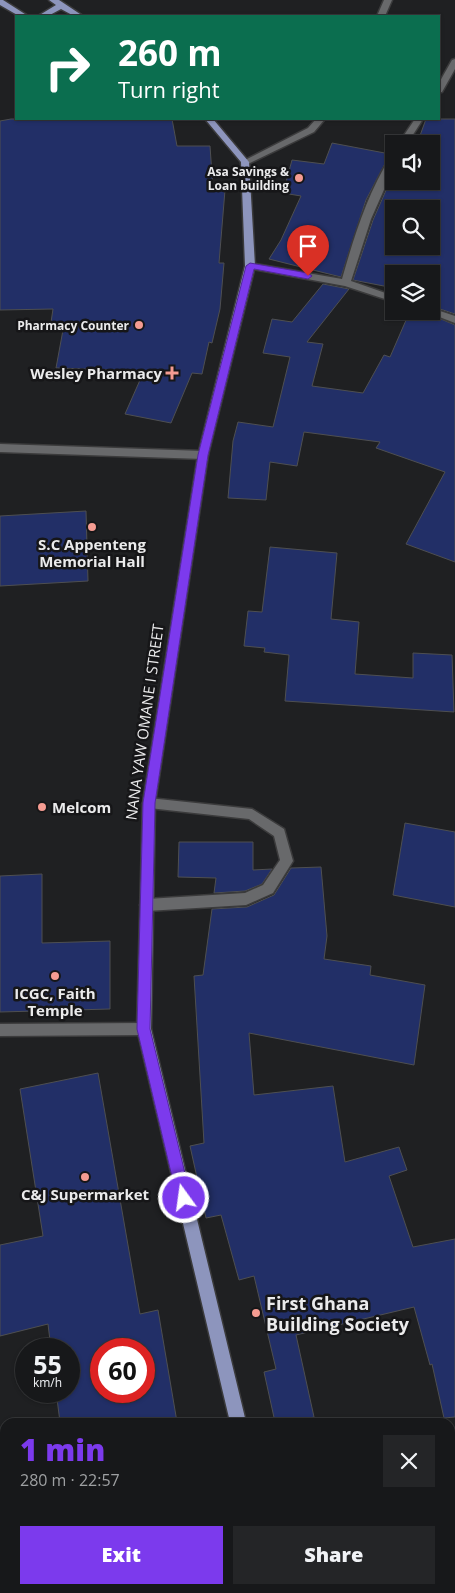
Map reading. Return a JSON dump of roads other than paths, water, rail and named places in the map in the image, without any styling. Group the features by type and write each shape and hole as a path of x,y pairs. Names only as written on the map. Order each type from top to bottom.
{"main road":[{"path":"53,0 77,15"},
{"path":"0,2 22,15"},
{"path":"44,15 62,5"},
{"path":"209,121 245,162"},
{"name":"NANA YAW OMANE I STREET","path":"237,1418 144,1029 149,803 203,455 250,266 245,162"}],"street":[{"path":"381,15 388,0"},
{"path":"440,88 455,62"},
{"path":"245,162 311,130 320,120"},
{"path":"408,135 418,120"},
{"path":"346,283 359,237 379,183 385,173"},
{"path":"250,266 346,283 385,296"},
{"path":"440,315 455,320"},
{"path":"0,448 203,455"},
{"path":"147,905 246,899 268,889 287,861 280,833 252,814 149,803"},
{"path":"0,1030 144,1029"}],"place":[{"name":"Asa Savings & Loan building","path":"299,178"},
{"name":"Pharmacy Counter","path":"139,325"},
{"name":"Wesley Pharmacy","path":"172,373"},
{"name":"S.C Appenteng Memorial Hall","path":"92,527"},
{"name":"Melcom","path":"42,807"},
{"name":"ICGC, Faith Temple","path":"55,976"},
{"name":"C&J Supermarket","path":"85,1177"},
{"name":"First Ghana Building Society","path":"256,1313"}]}
